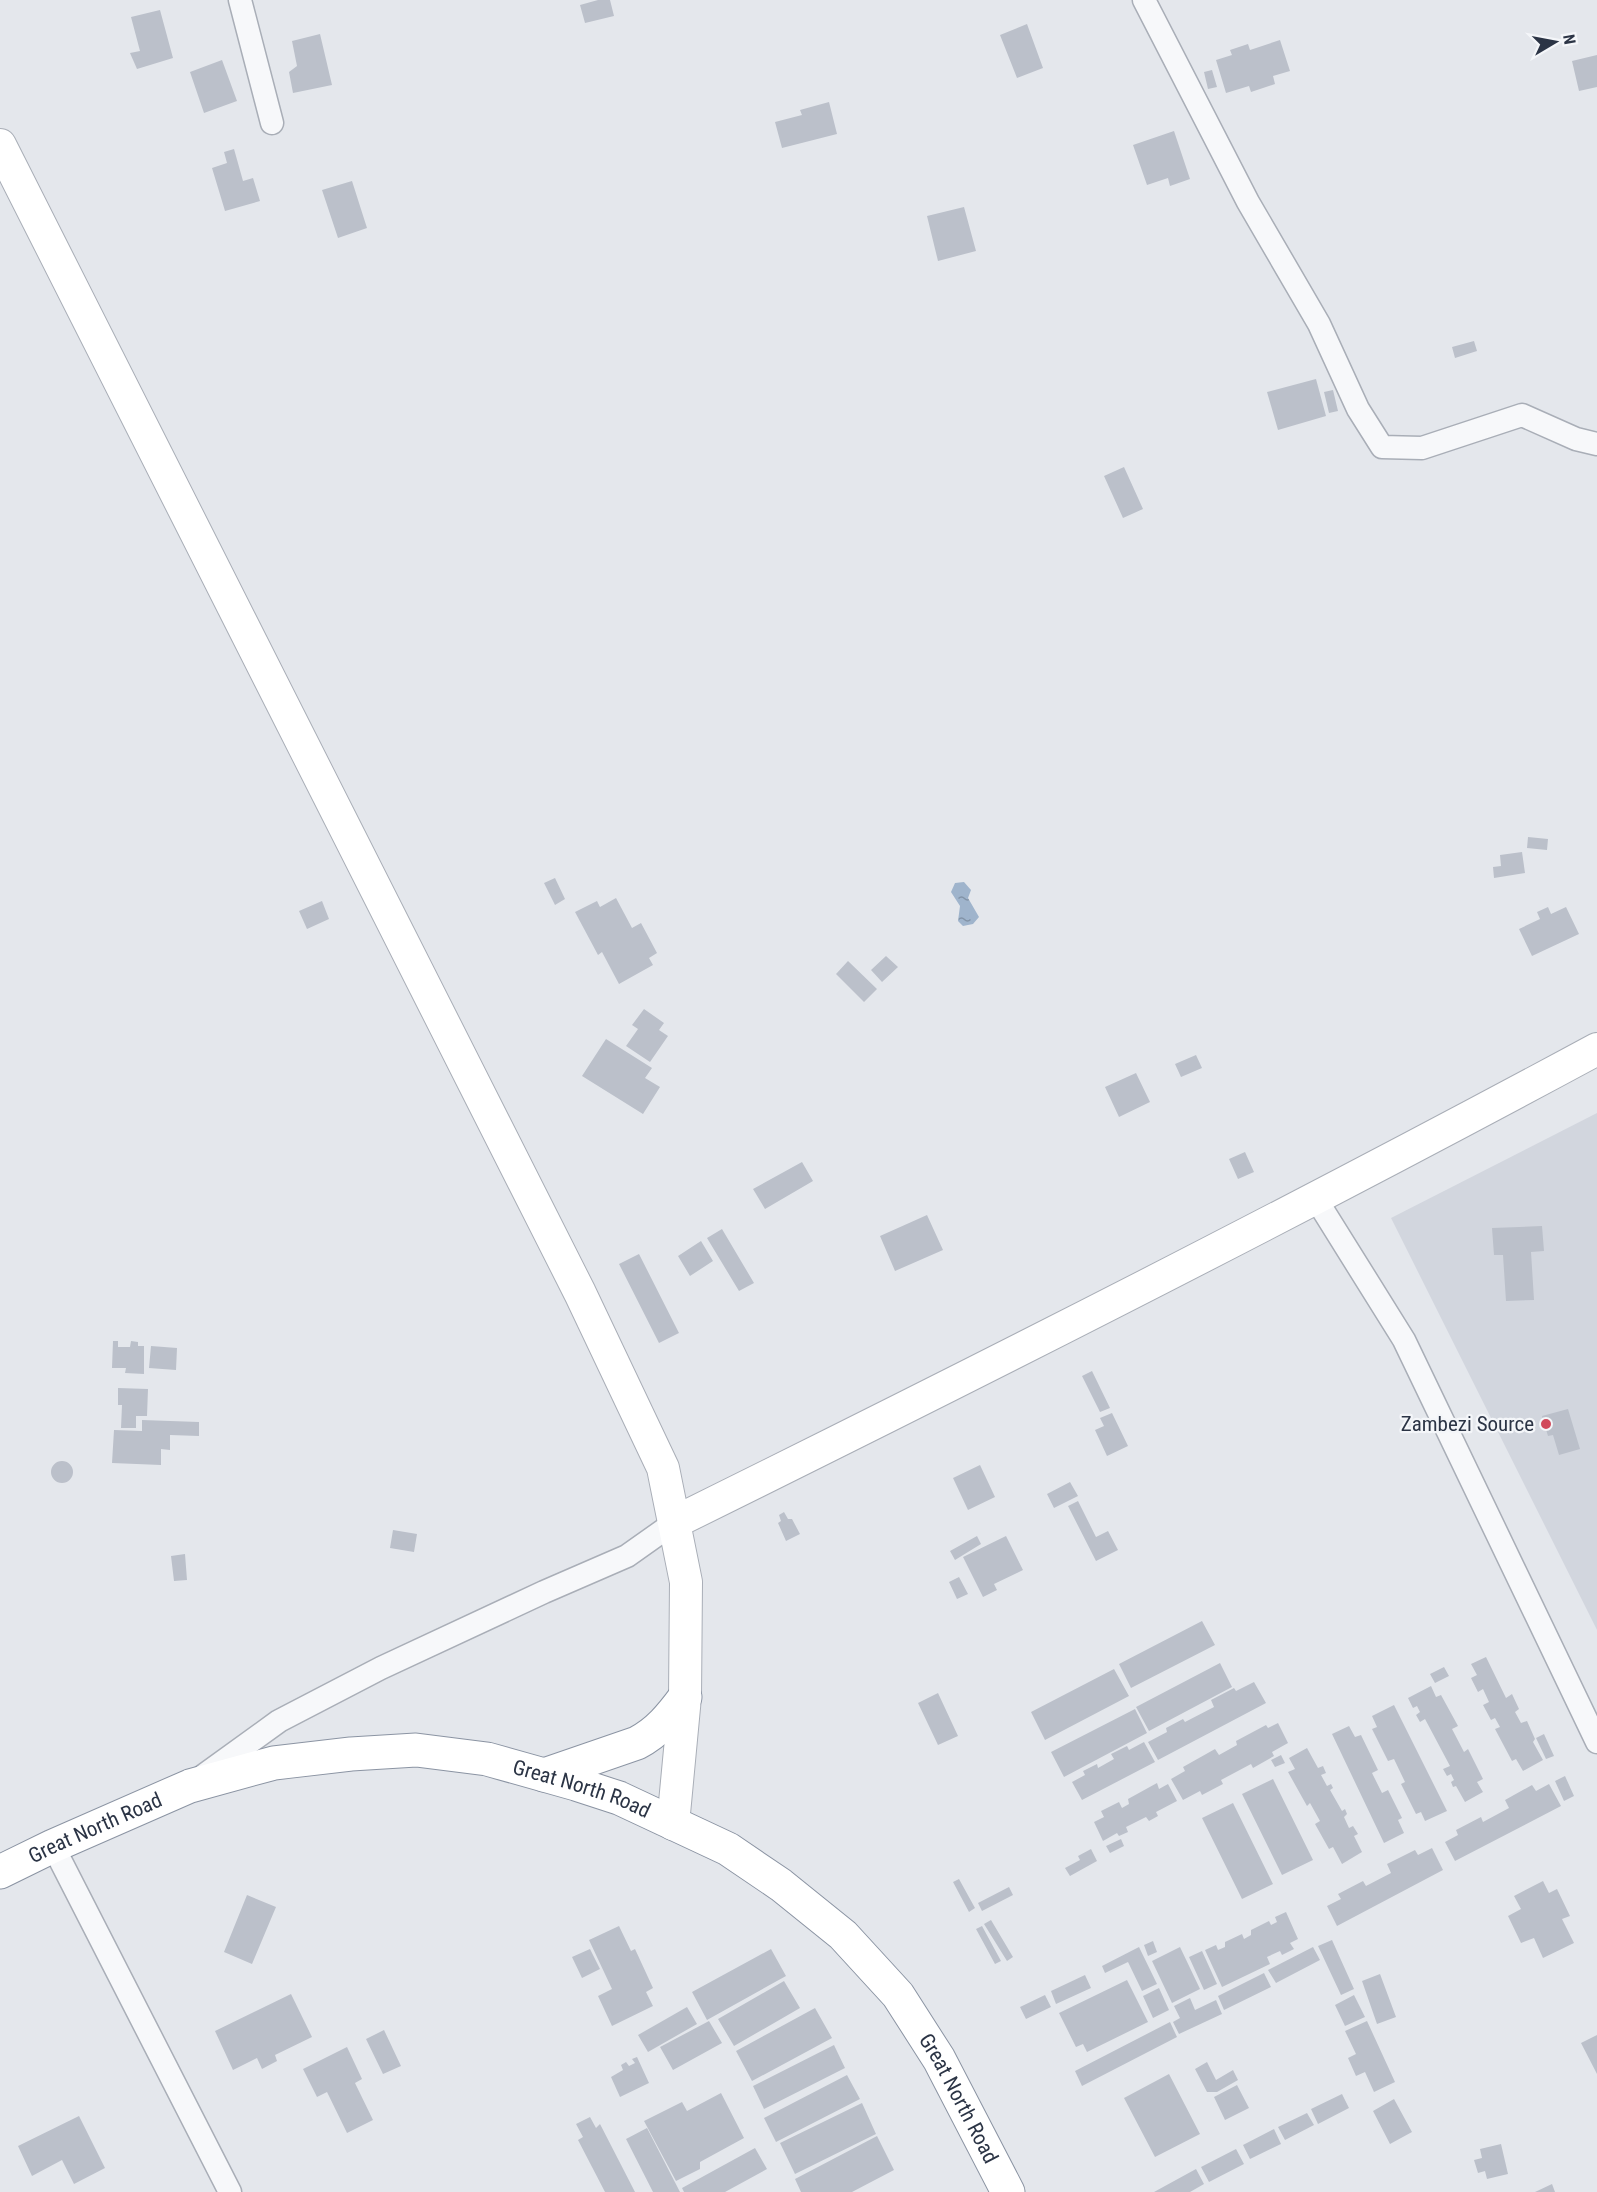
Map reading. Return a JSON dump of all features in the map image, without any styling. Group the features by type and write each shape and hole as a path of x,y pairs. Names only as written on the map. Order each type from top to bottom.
{"highway":[{"path":"544,1775 637,1743 665,1723 685,1697"},
{"name":"Great North Road","path":"0,1872 53,1846 190,1786 274,1763 351,1754 416,1750 487,1760 620,1798 728,1850 781,1886 843,1935 898,1995 939,2059 1008,2192"}],"main road":[{"path":"0,145 580,1293 663,1468 686,1582 685,1697 673,1824"},
{"path":"675,1522 942,1390 1316,1199 1597,1049"}],"street":[{"path":"240,0 272,123"},
{"path":"1144,0 1248,202 1319,324 1358,410 1382,447 1422,448 1522,415 1576,439 1597,444"},
{"path":"1316,1199 1404,1340 1597,1742"},
{"path":"190,1786 279,1721 381,1668 543,1592 627,1557 675,1522"},
{"path":"53,1846 230,2192"}],"shaded area":[{"name":"Zambezi Source","path":"1597,1113 1597,1630 1391,1218"}],"water":[{"path":"964,882 971,890 968,898 979,917 973,924 963,926 958,921 960,906 951,892 955,883"}],"building":[{"path":"598,0 610,0 614,16 585,23 580,5"},
{"path":"160,10 173,58 137,69 130,53 140,51 131,17"},
{"path":"1027,24 1043,68 1017,78 1000,35"},
{"path":"320,34 332,85 293,93 289,72 297,66 292,41"},
{"path":"1280,40 1290,71 1273,76 1275,84 1251,92 1249,86 1226,93 1216,60 1232,55 1230,50 1248,44 1250,50"},
{"path":"1597,55 1597,87 1579,91 1572,61"},
{"path":"222,60 237,101 204,113 190,72"},
{"path":"1212,70 1217,87 1208,89 1204,72"},
{"path":"829,102 837,134 782,148 775,122 802,115 800,110"},
{"path":"1174,131 1190,179 1170,186 1168,178 1147,185 1133,145"},
{"path":"234,149 243,181 253,178 260,201 225,211 212,168 227,163 224,152"},
{"path":"352,181 367,228 338,238 322,190"},
{"path":"964,207 976,251 938,261 927,216"},
{"path":"1474,341 1477,351 1455,358 1452,347"},
{"path":"1316,379 1326,416 1278,430 1267,392"},
{"path":"1333,390 1338,411 1329,413 1324,392"},
{"path":"1124,467 1143,509 1123,518 1104,476"},
{"path":"1528,837 1548,839 1547,850 1527,848"},
{"path":"1522,852 1525,873 1494,878 1493,867 1501,866 1500,855"},
{"path":"555,878 565,899 555,905 544,883"},
{"path":"616,898 632,928 641,923 657,953 649,958 653,965 619,984 602,952 598,955 575,912 597,901 600,907"},
{"path":"322,901 329,919 307,929 299,911"},
{"path":"1548,907 1551,914 1566,907 1579,934 1532,956 1519,929 1540,919 1537,912"},
{"path":"886,956 898,967 882,982 871,970"},
{"path":"848,961 877,989 864,1002 836,974"},
{"path":"644,1009 664,1023 659,1030 668,1036 650,1062 626,1046 638,1029 632,1025"},
{"path":"606,1039 652,1068 645,1078 660,1087 643,1114 582,1076"},
{"path":"1196,1055 1202,1068 1181,1077 1175,1064"},
{"path":"1136,1073 1150,1102 1119,1117 1105,1087"},
{"path":"1245,1152 1254,1172 1238,1179 1229,1159"},
{"path":"802,1162 813,1181 765,1209 753,1189"},
{"path":"927,1215 943,1250 895,1271 880,1236"},
{"path":"1542,1226 1544,1251 1531,1252 1534,1300 1506,1301 1503,1255 1494,1255 1492,1228"},
{"path":"722,1229 754,1283 739,1291 707,1238"},
{"path":"701,1241 713,1261 690,1276 678,1256"},
{"path":"639,1254 679,1333 659,1343 619,1264"},
{"path":"113,1341 118,1341 118,1347 130,1347 131,1341 138,1342 138,1346 144,1346 144,1374 125,1373 126,1368 112,1368"},
{"path":"151,1346 177,1348 176,1370 149,1368"},
{"path":"1092,1371 1110,1408 1100,1412 1082,1376"},
{"path":"118,1388 148,1389 147,1416 136,1416 136,1428 121,1428 122,1405 118,1405"},
{"path":"1568,1409 1580,1449 1559,1455 1553,1435 1548,1436 1542,1416"},
{"path":"1112,1413 1128,1446 1107,1456 1095,1430 1104,1426 1100,1418"},
{"path":"142,1420 199,1422 199,1436 170,1435 170,1450 161,1449 161,1465 112,1463 114,1430 142,1431"},
{"path":"62,1461 70,1464 73,1472 70,1480 62,1483 54,1480 51,1472 54,1464"},
{"path":"980,1465 995,1497 968,1510 953,1478"},
{"path":"1070,1482 1078,1496 1054,1508 1047,1494"},
{"path":"1078,1501 1096,1537 1108,1531 1118,1550 1096,1561 1068,1506"},
{"path":"784,1512 788,1519 792,1519 800,1534 786,1541 778,1523 781,1521 779,1515"},
{"path":"393,1530 417,1534 414,1552 390,1548"},
{"path":"977,1536 981,1544 955,1560 950,1551"},
{"path":"1006,1536 1023,1570 994,1584 997,1590 983,1597 963,1557"},
{"path":"185,1554 187,1580 174,1581 171,1556"},
{"path":"959,1577 968,1594 957,1599 949,1582"},
{"path":"1202,1621 1215,1645 1131,1688 1119,1664"},
{"path":"1486,1657 1506,1698 1512,1694 1519,1709 1515,1712 1521,1723 1527,1721 1535,1739 1533,1742 1543,1760 1523,1771 1516,1759 1512,1761 1495,1729 1500,1727 1495,1718 1491,1720 1483,1705 1489,1702 1483,1689 1478,1692 1471,1678 1477,1675 1471,1664"},
{"path":"1220,1663 1232,1687 1149,1731 1136,1707"},
{"path":"1444,1667 1449,1676 1435,1683 1430,1674"},
{"path":"1114,1669 1129,1696 1045,1740 1031,1712"},
{"path":"1254,1682 1266,1703 1158,1760 1148,1742 1167,1732 1166,1728 1183,1719 1185,1722 1214,1707 1211,1700 1234,1688 1236,1691"},
{"path":"1431,1686 1436,1697 1441,1695 1458,1726 1452,1729 1464,1752 1468,1749 1483,1779 1477,1782 1483,1792 1465,1802 1456,1786 1453,1787 1451,1782 1454,1780 1451,1774 1447,1776 1443,1769 1450,1766 1425,1719 1420,1722 1416,1715 1420,1712 1417,1706 1413,1708 1408,1698"},
{"path":"938,1693 958,1736 938,1745 918,1703"},
{"path":"1394,1705 1447,1811 1425,1821 1421,1812 1416,1814 1401,1784 1405,1782 1394,1759 1388,1761 1372,1729 1377,1727 1372,1716"},
{"path":"1135,1709 1147,1733 1064,1777 1051,1752"},
{"path":"1278,1723 1288,1743 1272,1752 1274,1756 1253,1768 1251,1764 1221,1780 1223,1784 1202,1795 1200,1791 1183,1800 1171,1779 1185,1771 1183,1767 1215,1749 1219,1755 1237,1745 1236,1741 1266,1725 1268,1728"},
{"path":"1349,1726 1355,1737 1361,1735 1378,1770 1372,1773 1382,1793 1388,1790 1402,1818 1398,1820 1404,1833 1384,1843 1332,1734"},
{"path":"1544,1734 1554,1756 1546,1759 1536,1738"},
{"path":"1144,1742 1155,1762 1082,1800 1072,1782 1085,1775 1083,1771 1097,1764 1098,1768 1114,1759 1111,1754 1127,1746 1129,1750"},
{"path":"1307,1748 1318,1768 1323,1766 1326,1773 1321,1775 1327,1786 1331,1784 1333,1788 1330,1790 1342,1811 1345,1809 1347,1814 1344,1817 1349,1828 1353,1826 1358,1834 1354,1836 1362,1852 1342,1864 1333,1847 1329,1849 1315,1824 1320,1821 1310,1803 1307,1806 1288,1772 1295,1769 1289,1758"},
{"path":"1281,1755 1285,1763 1275,1767 1271,1760"},
{"path":"1565,1776 1574,1796 1564,1801 1555,1781"},
{"path":"1273,1779 1313,1860 1282,1875 1242,1794"},
{"path":"1157,1783 1159,1789 1168,1784 1177,1801 1156,1812 1158,1816 1149,1821 1146,1817 1126,1827 1128,1832 1119,1836 1117,1833 1103,1841 1094,1822 1104,1817 1101,1811 1119,1802 1122,1808 1129,1804 1128,1799"},
{"path":"1549,1784 1561,1806 1455,1861 1445,1842 1458,1835 1456,1830 1481,1817 1483,1822 1509,1808 1505,1800 1532,1785 1536,1791"},
{"path":"1233,1803 1273,1884 1242,1899 1202,1818"},
{"path":"1121,1839 1124,1846 1110,1853 1106,1846"},
{"path":"1432,1848 1443,1870 1337,1926 1327,1906 1341,1899 1338,1894 1363,1881 1366,1886 1391,1873 1387,1864 1415,1850 1418,1855"},
{"path":"1091,1849 1097,1861 1070,1876 1065,1868 1080,1860 1078,1856"},
{"path":"959,1879 975,1908 969,1912 953,1882"},
{"path":"1543,1881 1549,1893 1557,1889 1570,1916 1562,1919 1574,1943 1543,1958 1534,1938 1521,1943 1508,1916 1521,1909 1514,1896"},
{"path":"1009,1887 1013,1895 982,1911 978,1903"},
{"path":"247,1895 276,1907 252,1964 224,1952"},
{"path":"1286,1912 1298,1939 1290,1943 1294,1949 1282,1955 1280,1951 1267,1957 1270,1964 1222,1987 1205,1950 1216,1945 1218,1950 1225,1947 1225,1942 1242,1934 1244,1939 1251,1935 1251,1930 1269,1921 1271,1925 1277,1922 1275,1917"},
{"path":"991,1920 1013,1957 1007,1961 984,1924"},
{"path":"619,1926 631,1951 635,1949 653,1988 646,1992 653,2006 612,2026 598,1996 612,1989 589,1940"},
{"path":"982,1926 1001,1961 995,1964 976,1929"},
{"path":"1332,1940 1354,1989 1341,1995 1318,1946"},
{"path":"1153,1941 1157,1952 1148,1956 1144,1945"},
{"path":"1139,1947 1157,1984 1142,1991 1128,1962 1105,1973 1102,1966"},
{"path":"1180,1947 1200,1989 1172,2003 1152,1961"},
{"path":"1313,1947 1320,1960 1276,1983 1268,1970"},
{"path":"590,1949 600,1969 582,1978 572,1957"},
{"path":"771,1949 786,1976 707,2020 692,1992"},
{"path":"1202,1951 1217,1984 1204,1990 1189,1957"},
{"path":"1264,1973 1271,1987 1224,2010 1218,1996"},
{"path":"1380,1974 1396,2017 1377,2024 1362,1981"},
{"path":"1085,1975 1091,1988 1056,2004 1051,1991"},
{"path":"1127,1980 1148,2022 1087,2052 1083,2044 1076,2047 1059,2013"},
{"path":"784,1981 800,2008 734,2046 718,2019"},
{"path":"1159,1988 1169,2010 1153,2018 1143,1996"},
{"path":"291,1994 312,2037 275,2055 277,2061 262,2069 257,2058 233,2070 215,2031"},
{"path":"1045,1995 1051,2007 1026,2019 1020,2007"},
{"path":"1354,1995 1365,2017 1345,2026 1335,2005"},
{"path":"1190,1998 1195,2010 1216,2000 1222,2014 1179,2034 1173,2022 1180,2018 1174,2006"},
{"path":"687,2007 697,2024 648,2052 638,2035"},
{"path":"815,2008 832,2038 752,2081 736,2051"},
{"path":"709,2021 722,2043 673,2070 660,2047"},
{"path":"1367,2021 1395,2082 1374,2092 1365,2072 1356,2076 1348,2058 1356,2054 1345,2031"},
{"path":"1170,2022 1177,2037 1082,2086 1075,2071"},
{"path":"384,2030 401,2066 383,2074 366,2039"},
{"path":"1597,2035 1597,2074 1581,2043"},
{"path":"834,2045 845,2068 764,2109 753,2086"},
{"path":"347,2047 362,2079 355,2083 373,2120 347,2133 327,2092 317,2097 303,2069"},
{"path":"637,2057 649,2083 620,2097 611,2077 623,2070 621,2065 626,2062 629,2066 635,2063 632,2059"},
{"path":"1207,2062 1216,2080 1233,2070 1238,2080 1217,2092 1207,2092 1195,2069"},
{"path":"1169,2074 1200,2134 1155,2157 1124,2098"},
{"path":"847,2075 860,2099 776,2142 764,2118"},
{"path":"1237,2085 1249,2108 1225,2120 1214,2097"},
{"path":"721,2093 744,2138 700,2162 700,2169 676,2181 644,2121 682,2102 687,2111"},
{"path":"1342,2094 1349,2108 1318,2124 1311,2109"},
{"path":"1394,2099 1412,2132 1390,2144 1373,2111"},
{"path":"862,2103 876,2134 795,2174 780,2143"},
{"path":"1307,2113 1314,2125 1285,2140 1278,2127"},
{"path":"79,2116 105,2168 74,2184 62,2160 32,2176 18,2146"},
{"path":"590,2117 596,2128 600,2124 635,2192 605,2192 578,2140 583,2137 576,2124"},
{"path":"647,2128 680,2192 653,2192 626,2139"},
{"path":"1274,2129 1281,2144 1250,2159 1243,2145"},
{"path":"877,2136 894,2170 852,2192 801,2192 795,2179"},
{"path":"1501,2144 1508,2174 1487,2179 1485,2171 1478,2173 1474,2160 1482,2158 1480,2149"},
{"path":"755,2148 767,2169 725,2192 684,2192 682,2188"},
{"path":"1236,2149 1244,2164 1209,2182 1201,2167"},
{"path":"1196,2169 1204,2184 1190,2192 1154,2192"},
{"path":"1552,2184 1555,2192 1535,2192"}],"place":[{"name":"Zambezi Source","path":"1546,1424"}]}
